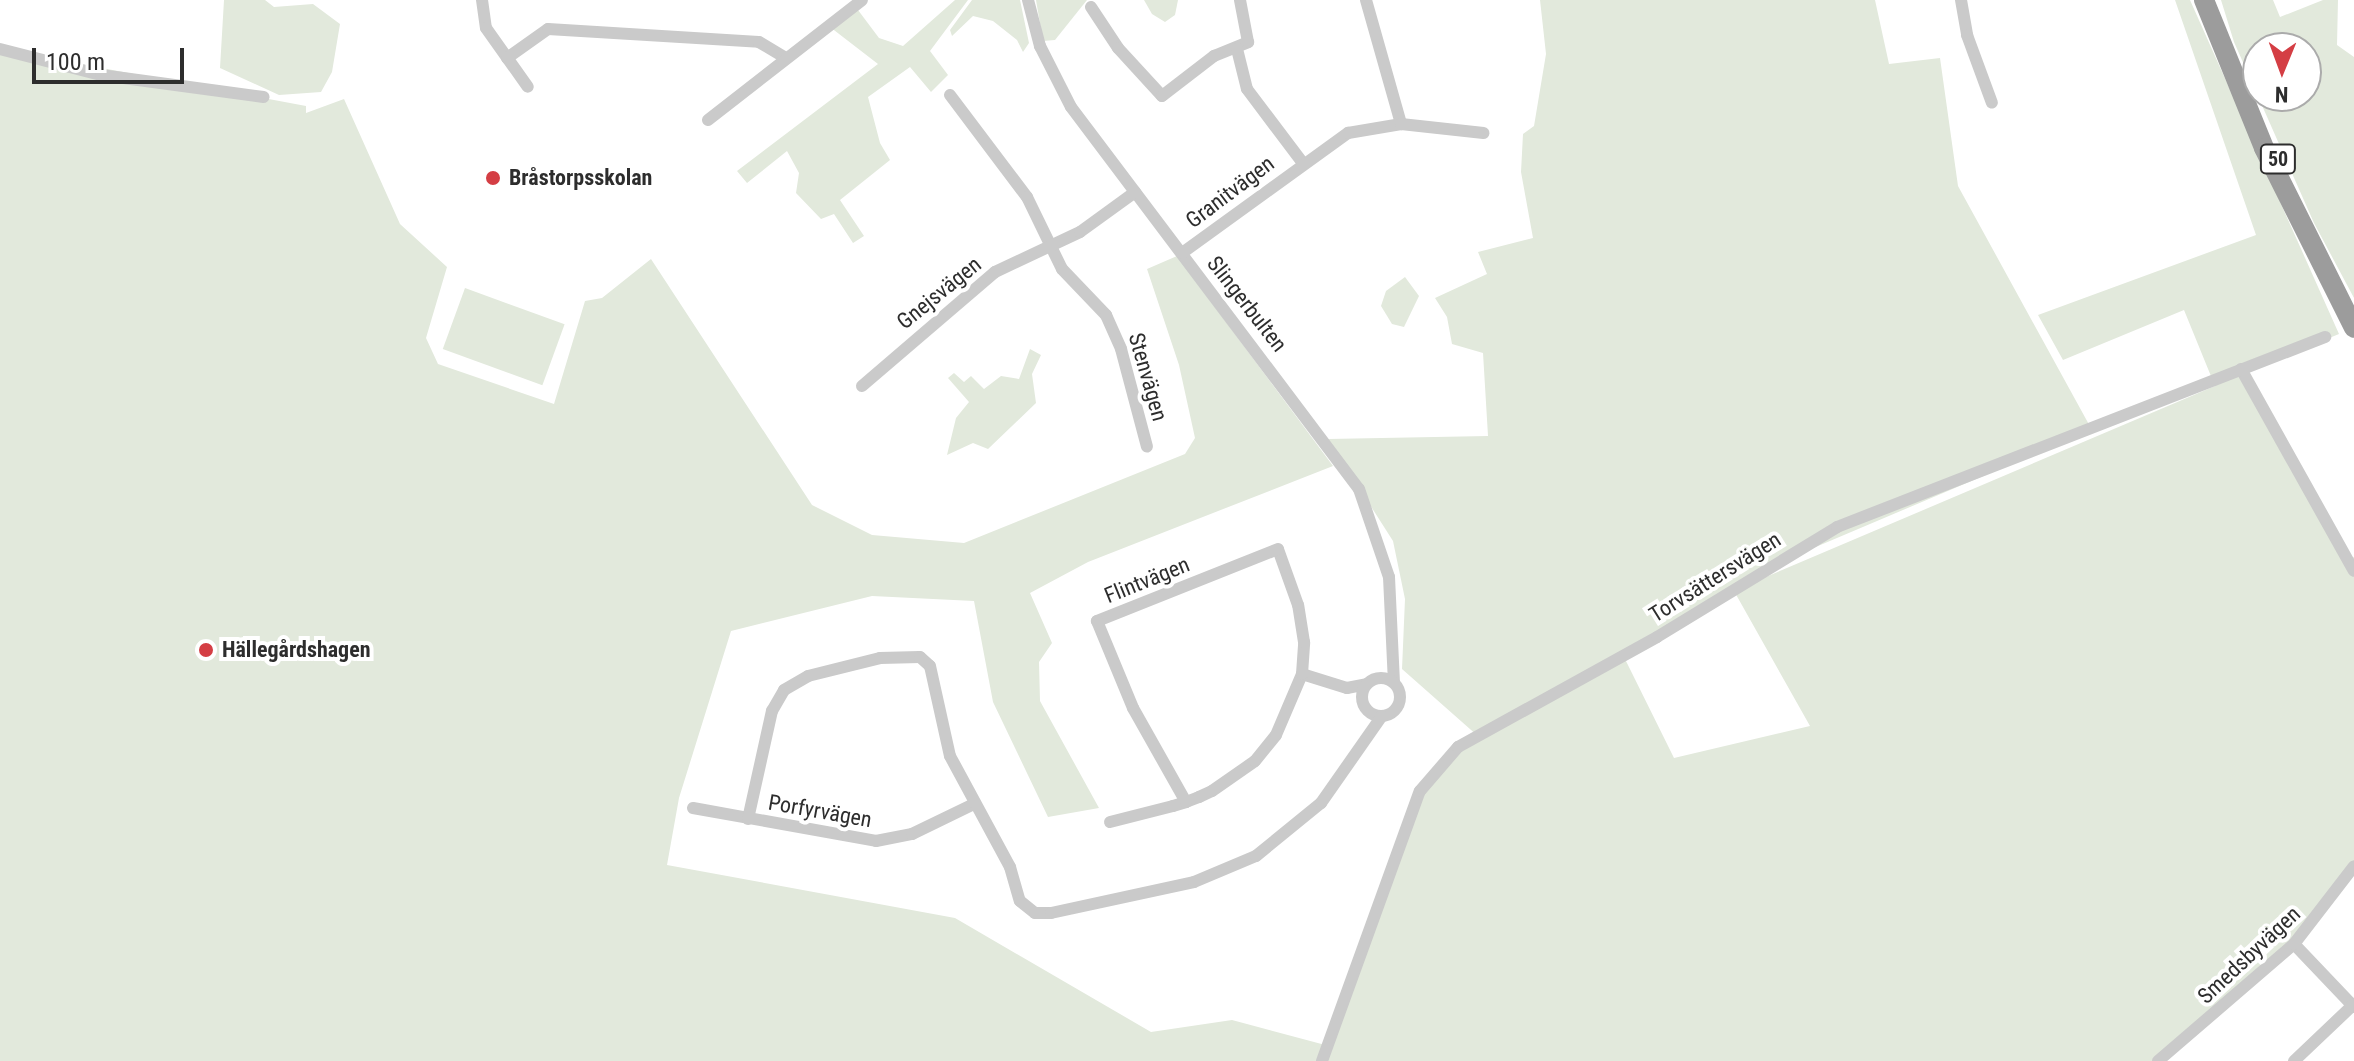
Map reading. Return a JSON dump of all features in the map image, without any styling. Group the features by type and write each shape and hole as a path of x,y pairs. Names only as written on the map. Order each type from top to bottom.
{"highway":[{"name":"50","path":"2204,0 2264,148 2354,328"},
{"name":"50","path":"2211,0 2271,146 2354,313"}],"street":[{"path":"482,0 484,23 528,87"},
{"path":"708,120 847,4 862,0"},
{"name":"Slingerbulten","path":"1028,0 1058,85 1359,489 1386,559 1394,683"},
{"path":"1091,7 1118,48 1162,96 1214,56 1237,49 1249,38 1240,0"},
{"path":"1362,0 1401,124"},
{"path":"1961,0 1967,35 1992,103"},
{"path":"507,58 548,29 759,42 786,58"},
{"path":"0,49 101,75 264,97"},
{"name":"Granitvägen","path":"1237,49 1247,89 1302,162"},
{"path":"950,95 1027,197 1050,245"},
{"name":"Granitvägen","path":"1182,253 1302,162 1348,133 1401,124 1484,133"},
{"name":"Gnejsvägen","path":"862,386 986,279 1094,224 1135,192"},
{"name":"Stenvägen","path":"1050,245 1062,269 1096,302 1114,329 1147,447"},
{"name":"Torvsättersvägen","path":"1322,1061 1420,791 1458,747 1657,637 1837,527 2325,337"},
{"path":"2241,369 2354,571"},
{"name":"Flintvägen","path":"1110,822 1186,802 1228,782 1255,761 1285,719 1302,674 1301,616 1278,549 1097,621 1133,708 1186,802"},
{"name":"Slingerbulten","path":"1372,681 1390,648"},
{"name":"Porfyrvägen","path":"748,819 772,711 784,690 808,676 887,657 920,657 929,664 945,741 974,804 1010,867 1024,906 1042,914 1194,882 1256,856 1321,803 1364,738"},
{"path":"1302,674 1347,688 1365,706 1382,716"},
{"path":"1364,738 1365,706 1372,681"},
{"path":"1347,688 1372,681 1394,683 1399,703 1382,716 1364,738"},
{"name":"Porfyrvägen","path":"693,808 876,841 912,834 974,804"},
{"name":"Smedsbyvägen","path":"2158,1061 2294,944 2354,866"},
{"path":"2294,944 2353,1005 2294,1061"}],"shaded area":[{"path":"224,0 265,0 274,7 313,4 340,24 332,72 321,92 279,95 220,68"},
{"path":"955,0 968,0 930,51 948,75 931,92 910,67 868,97 880,143 890,160 840,200 864,236 853,243 834,214 821,219 796,193 799,173 787,151 747,183 737,171 878,64 830,27 855,6 879,38 903,46"},
{"path":"972,0 1020,0 1029,43 1023,52 1017,40 993,21 973,16 952,36 950,30"},
{"path":"1036,0 1087,0 1055,40 1043,41"},
{"path":"1144,0 1178,0 1175,15 1165,22 1152,14"},
{"path":"1540,0 1875,0 1889,64 1940,58 1958,186 2092,430 1773,565 1740,588 2215,386 2184,310 2063,360 2038,315 2256,235 2175,0 2190,0 2339,334 2241,374 2350,559 2354,557 2354,870 2294,944 2158,1061 0,1061 0,49 306,106 306,113 344,99 400,224 447,267 426,338 438,364 554,404 585,301 602,298 651,259 812,505 872,535 964,543 1185,454 1195,438 1179,365 1147,269 1177,256 1333,466 1088,562 1030,593 1052,643 1039,662 1040,701 1099,808 1048,817 993,702 974,601 872,596 731,631 679,798 667,865 955,918 1151,1032 1232,1020 1329,1046 1403,822 1434,768 1479,737 1402,669 1405,599 1393,541 1328,439 1488,436 1483,353 1452,344 1447,317 1435,298 1487,274 1478,252 1533,238 1521,172 1523,134 1534,126 1546,54","holes":["1734,591 1810,726 1674,758 1623,655"]},
{"path":"2221,0 2273,0 2280,17 2323,0 2338,0 2337,45 2354,57 2354,298 2314,223 2265,112 2322,112 2322,32 2242,32 2242,60"},
{"path":"1405,277 1419,296 1404,327 1392,324 1381,306 1386,291"},
{"path":"465,288 565,324 542,385 443,349"},
{"path":"1030,349 1041,355 1032,374 1036,403 988,449 973,443 947,455 956,418 969,402 948,378 954,373 964,382 971,376 984,389 1001,376 1019,379"}],"place":[{"name":"Bråstorpsskolan","path":"493,178"},
{"name":"Hällegårdshagen","path":"206,650"}]}
